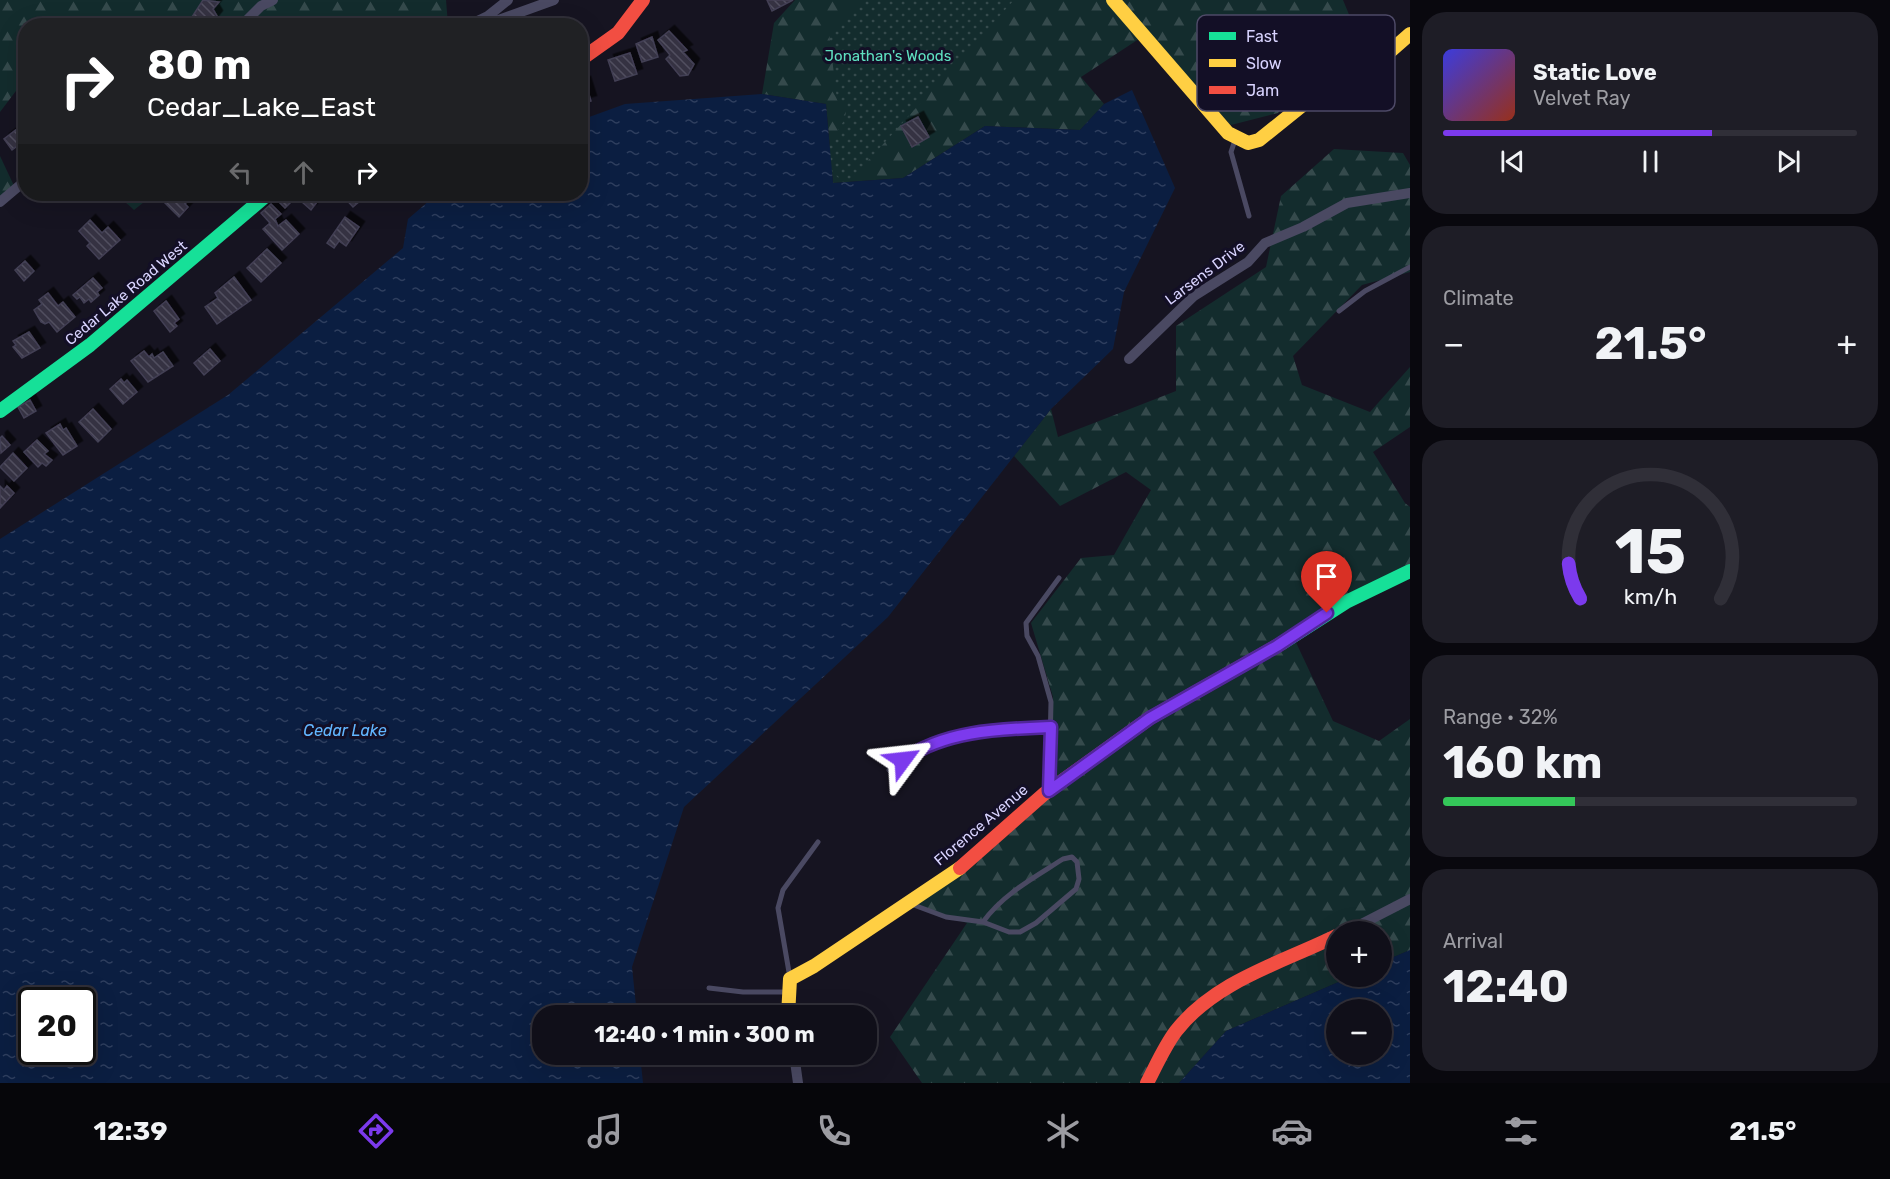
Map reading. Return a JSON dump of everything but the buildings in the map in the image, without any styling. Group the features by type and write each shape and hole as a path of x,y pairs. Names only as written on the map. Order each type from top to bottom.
{"street":[{"path":"250,18 261,6 273,0"},
{"path":"482,18 508,0"},
{"path":"504,18 554,0"},
{"path":"588,54 618,33 640,8 643,0"},
{"path":"1113,0 1197,94"},
{"path":"488,15 492,18"},
{"path":"1395,47 1410,34"},
{"path":"1212,111 1242,142 1254,142 1294,111"},
{"path":"0,202 18,187"},
{"name":"Larsens Drive","path":"1129,359 1194,296 1248,262 1265,243 1303,227 1347,202 1410,193"},
{"name":"Cedar Lake Road West","path":"0,411 90,345 260,201"},
{"name":"Florence Avenue","path":"789,986 814,966 960,868 1049,791 1135,728 1187,695 1277,646 1346,602 1410,571"},
{"path":"1367,921 1410,899"},
{"path":"1147,1083 1176,1030 1194,1012 1250,973 1326,940"},
{"path":"788,1005 789,986"},
{"path":"796,1065 798,1083"}],"lane":[{"path":"1236,138 1231,152 1249,216"},
{"path":"1340,311 1365,291 1410,267"},
{"path":"1049,791 1051,702 1046,681 1027,636 1026,623 1059,578"},
{"path":"889,770 917,750 947,738 1001,729 1051,727"},
{"path":"709,988 743,992 789,986 778,908 783,890 818,842"},
{"path":"907,903 946,917 983,922 1009,932 1020,932 1036,924 1076,889 1079,879 1077,862 1072,857 1063,859 1013,891 992,909 983,922"}],"green space":[{"path":"0,0 446,0 447,18 18,18 18,88 0,112"},
{"path":"795,0 1343,0 1349,15 1197,15 1197,89 1145,35 1081,77 1104,104 1080,130 985,126 903,178 833,183 826,104 762,94 774,23"},
{"name":"Jonathan's Woods","path":"862,0 1014,0 846,185 831,171 829,155 831,140 843,123 846,111 837,100 829,32"},
{"path":"1218,111 1279,111 1278,113 1231,125"},
{"path":"1334,149 1403,153 1410,165 1410,272 1362,285 1293,356 1302,385 1370,412 1410,367 1410,427 1373,452 1405,503 1410,507 1410,567 1292,634 1333,721 1379,741 1410,719 1410,950 1392,958 1392,921 1326,921 1327,987 1226,1031 1179,1083 922,1083 890,1037 967,923 908,904 1048,791 1053,697 1031,623 1081,558 1114,555 1151,490 1126,472 1060,506 1014,456 1051,409 1058,437 1176,391 1176,326 1266,267 1281,196"},
{"path":"0,156 16,190 0,199"},
{"path":"124,201 145,201 134,210"}],"water":[{"name":"Cedar Lake","path":"1132,90 1175,188 1124,292 1113,349 1051,409 888,617 684,807 632,967 636,1005 532,1005 532,1065 641,1065 643,1083 0,1083 0,539 228,395 403,248 408,219 429,201 588,201 588,117 625,104 762,94 826,104 833,183 903,178 985,126 1080,130 1104,104"},
{"path":"1410,950 1410,1083 1179,1083 1226,1031 1327,987 1392,987 1392,958"}],"traffic: fast":[{"path":"0,411 90,345 260,201"},
{"path":"1282,643 1346,602 1410,571"}],"traffic: slow":[{"path":"1113,0 1197,97"},
{"path":"1395,47 1410,34"},
{"path":"1209,111 1228,133 1248,143 1259,140 1295,111"},
{"path":"789,1005 790,979 814,966 960,868"}],"traffic: jam":[{"path":"588,54 618,33 643,0"},
{"path":"960,868 1044,794 1150,718 1282,643"},
{"path":"1147,1083 1176,1031 1210,999 1250,975 1326,941"}],"route":[{"path":"903,760 917,750 947,738 1001,729 1051,727 1049,791 1150,718 1277,646 1327,613"}]}
